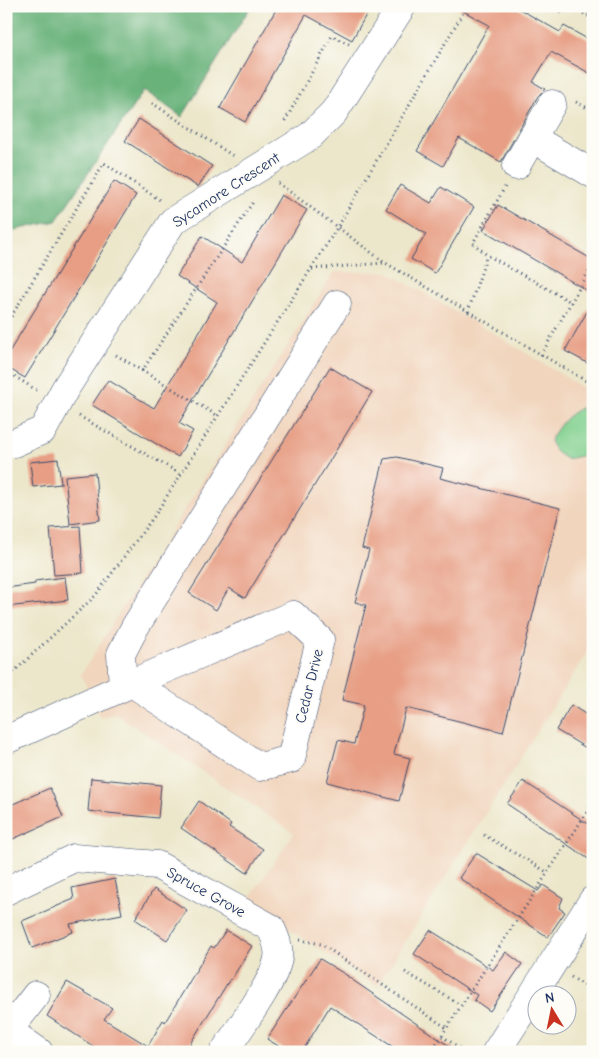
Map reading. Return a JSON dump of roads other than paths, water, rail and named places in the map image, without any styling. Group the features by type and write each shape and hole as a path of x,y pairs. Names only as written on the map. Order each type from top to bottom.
{"street":[{"name":"Sycamore Crescent","path":"6,443 14,443 43,430 95,342 173,221 310,136 334,112 402,6"},
{"path":"511,176 552,104"},
{"path":"532,138 593,174"},
{"path":"127,685 121,654 135,627 337,304"},
{"name":"Cedar Drive","path":"6,740 127,685 293,615 320,640 291,759 260,767 127,685"},
{"name":"Spruce Grove","path":"6,890 74,858 157,865 271,928 276,940 279,957 274,975 224,1052"},
{"path":"496,1052 593,900"},
{"path":"36,994 7,1030 39,1052"}]}
